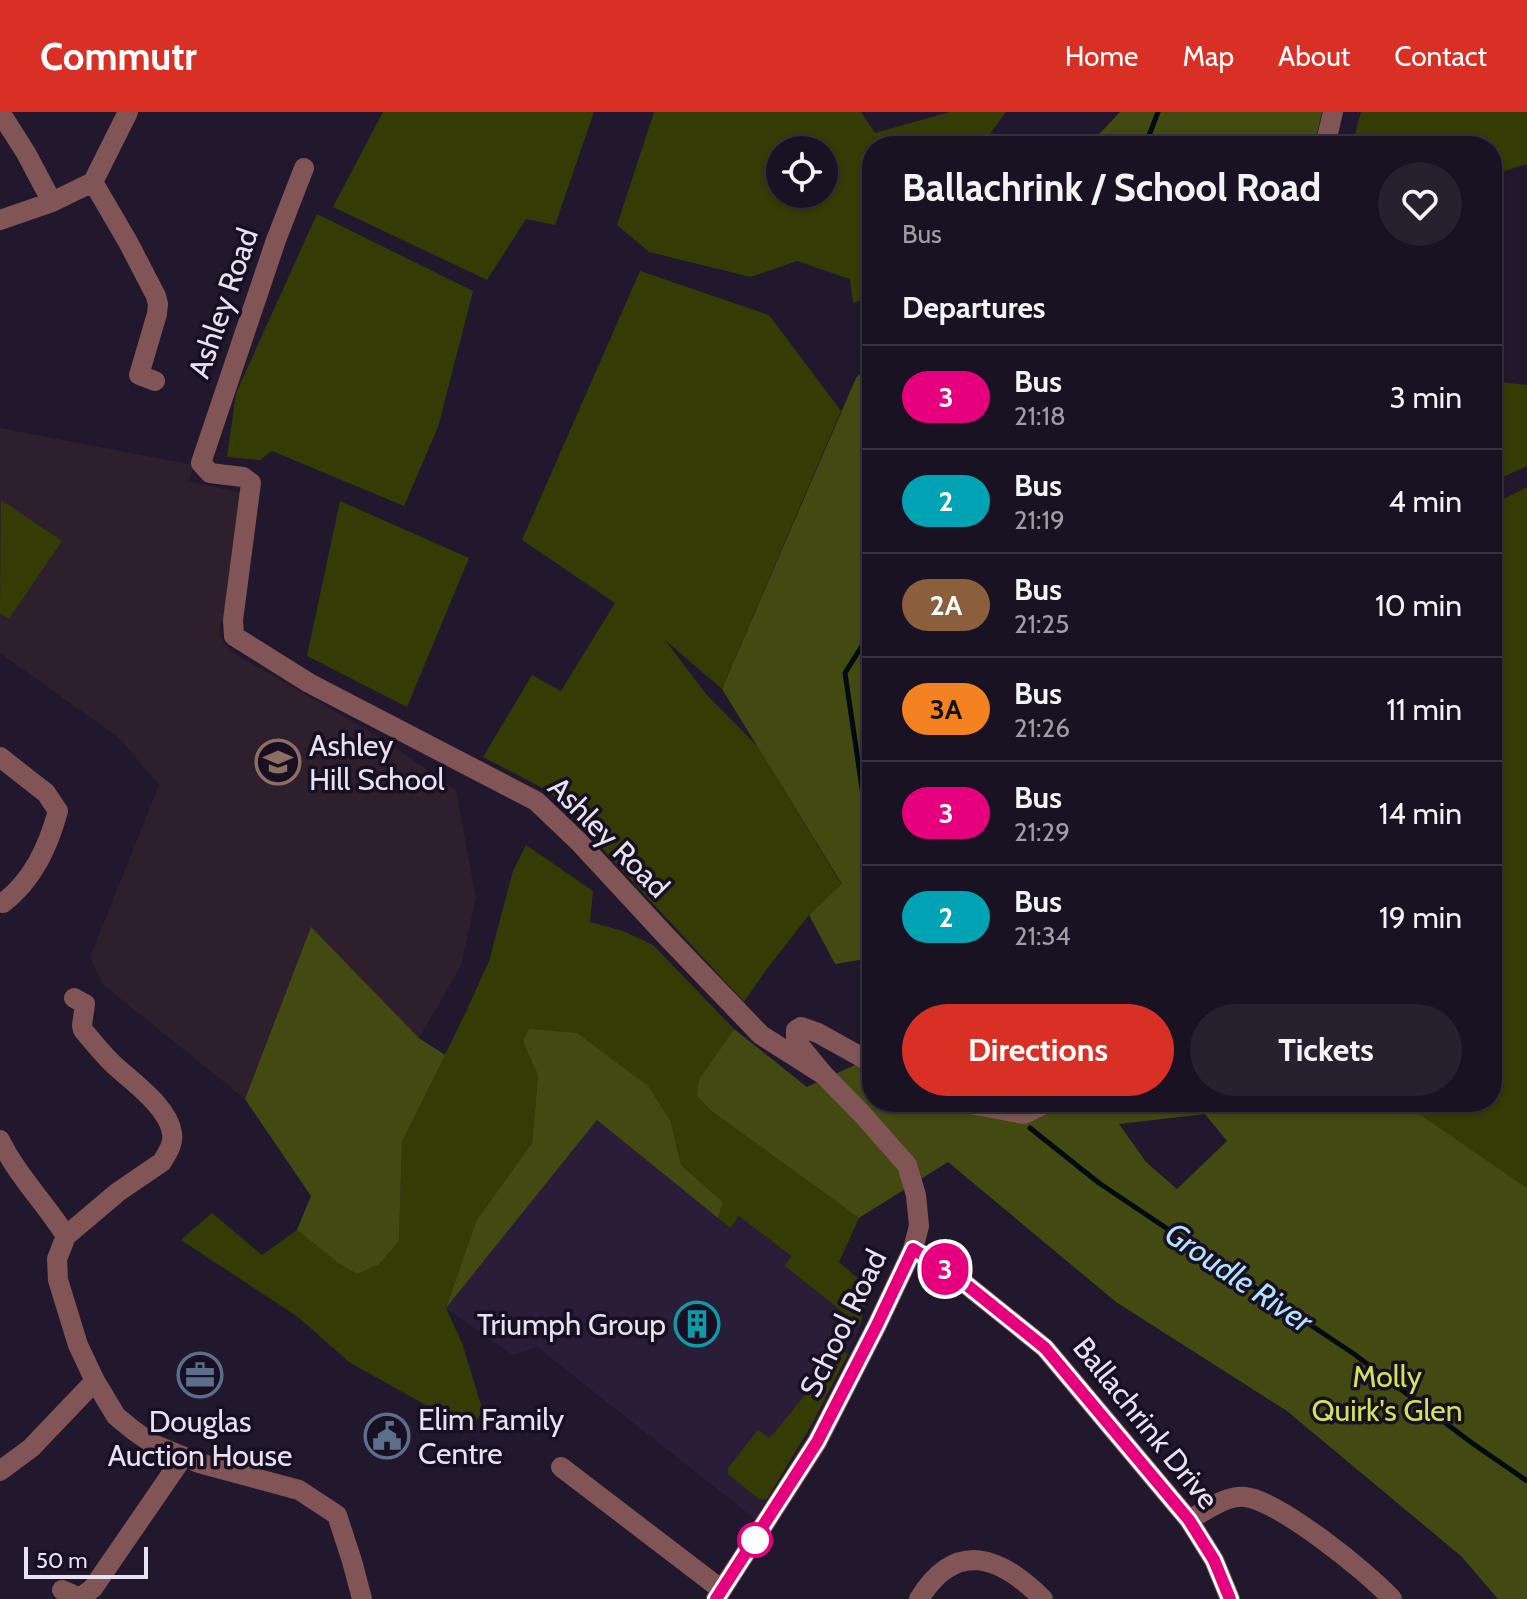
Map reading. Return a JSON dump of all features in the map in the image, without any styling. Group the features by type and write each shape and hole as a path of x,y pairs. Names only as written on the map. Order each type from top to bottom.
{"street":[{"path":"0,112 52,202"},
{"path":"0,220 52,202 93,182 128,112"},
{"path":"1327,136 1333,112"},
{"name":"Ashley Road","path":"304,168 276,240 201,463 210,473 243,477 251,483 233,620 234,636 309,683 536,801 579,842 761,1035 824,1075"},
{"path":"93,182 128,242 158,304 139,375"},
{"path":"0,757 46,793 58,811 52,833 33,872 17,892 3,903"},
{"path":"86,998 83,1030 111,1062 157,1104 166,1117 173,1139 162,1162 118,1192 66,1236 57,1259 58,1280 78,1345 116,1416 153,1444 199,1463 299,1490 337,1515 362,1599"},
{"path":"824,1075 796,1038 796,1030 801,1027 862,1057"},
{"name":"School Road","path":"719,1595 817,1442 913,1249 919,1226 916,1195 907,1165 824,1075"},
{"path":"0,1140 66,1236"},
{"name":"Ballachrink Drive","path":"913,1249 953,1274 1045,1348 1189,1520 1214,1560 1230,1599"},
{"path":"0,1471 31,1448 92,1373"},
{"path":"62,1590 80,1598 93,1588 183,1457"},
{"path":"561,1467 719,1595"},
{"path":"1189,1520 1224,1501 1244,1496 1267,1502 1328,1544 1378,1583 1392,1599"},
{"path":"919,1599 930,1581 947,1567 971,1560 1000,1565 1024,1580 1043,1599"}],"shaded area":[{"name":"Ashley Hill School","path":"0,428 194,465 189,481 241,493 231,612 221,623 219,635 230,651 383,739 456,790 476,898 461,966 419,1038 311,928 245,1099 102,984 90,957 159,785 119,738 0,653"},
{"path":"597,1120 729,1227 738,1215 791,1257 785,1266 860,1326 812,1424 755,1519 537,1347 513,1355 446,1308"}],"green space":[{"path":"383,112 594,112 555,225 526,219 487,280 333,207"},
{"path":"654,112 861,112 875,133 950,112 1006,112 988,136 862,136 862,300 853,303 850,279 797,261 751,277 649,252 617,225"},
{"path":"1120,112 1322,112 1316,136 1097,136"},
{"path":"1361,112 1527,112 1527,164 1502,172 1502,136 1355,136"},
{"path":"317,214 473,291 438,427 404,506 272,451 260,460 227,457 236,393"},
{"path":"640,271 769,315 841,411 722,689 665,640 706,694 757,746 842,885 809,915 744,1002 550,792 483,757 532,675 561,691 615,603 522,540"},
{"path":"862,372 862,960 835,964 809,915 842,884 722,689 856,378"},
{"path":"1502,382 1527,385 1527,466 1502,477"},
{"path":"1527,487 1527,1188 1417,1112 1502,1112 1502,500"},
{"path":"1,500 62,541 9,619 0,613"},
{"path":"340,501 469,558 407,707 307,656"},
{"path":"526,845 593,891 590,922 623,931 653,945 734,1029 700,1080 697,1096 710,1110 859,1218 839,1262 869,1288 860,1326 785,1266 791,1256 739,1216 730,1228 718,1218 723,1202 681,1165 671,1122 530,1030 524,1041 538,1075 532,1143 476,1221 446,1308 462,1343 483,1411 470,1430 349,1362 298,1317 181,1240 212,1213 262,1255 297,1230 357,1274 399,1241 402,1142 489,961 513,871"},
{"path":"311,927 419,1038 445,1055 402,1142 399,1241 379,1264 357,1274 297,1230 311,1196 245,1099"},
{"path":"529,1029 577,1033 648,1086 671,1122 681,1165 723,1202 718,1218 597,1120 446,1308 476,1221 532,1143 538,1075 523,1041"},
{"name":"Molly Quirk's Glen","path":"734,1029 807,1087 862,1062 862,1112 1417,1112 1527,1188 1527,1599 1498,1599 1461,1556 1287,1411 1116,1302 948,1162 859,1218 710,1110 697,1096 699,1080","holes":["1205,1114 1227,1141 1177,1189 1146,1162 1119,1124"]},
{"path":"829,1345 835,1345 848,1354 812,1424 767,1499 759,1499 728,1474 728,1468 758,1430 770,1438 832,1362 827,1349"}],"waterway":[{"name":"Groudle River","path":"1149,136 1158,112"},
{"name":"Groudle River","path":"862,646 845,673 862,788"},
{"name":"Groudle River","path":"1030,1128 1099,1183 1354,1354 1527,1481"}],"bus line":[{"name":"3","path":"716,1599 817,1442 913,1249 977,1292 1045,1348 1189,1520 1214,1560 1230,1599"}],"place":[{"name":"Ashley Hill School","path":"278,762"},
{"name":"Triumph Group","path":"697,1324"},
{"name":"Douglas Auction House","path":"200,1375"},
{"name":"Elim Family Centre","path":"387,1436"}]}
